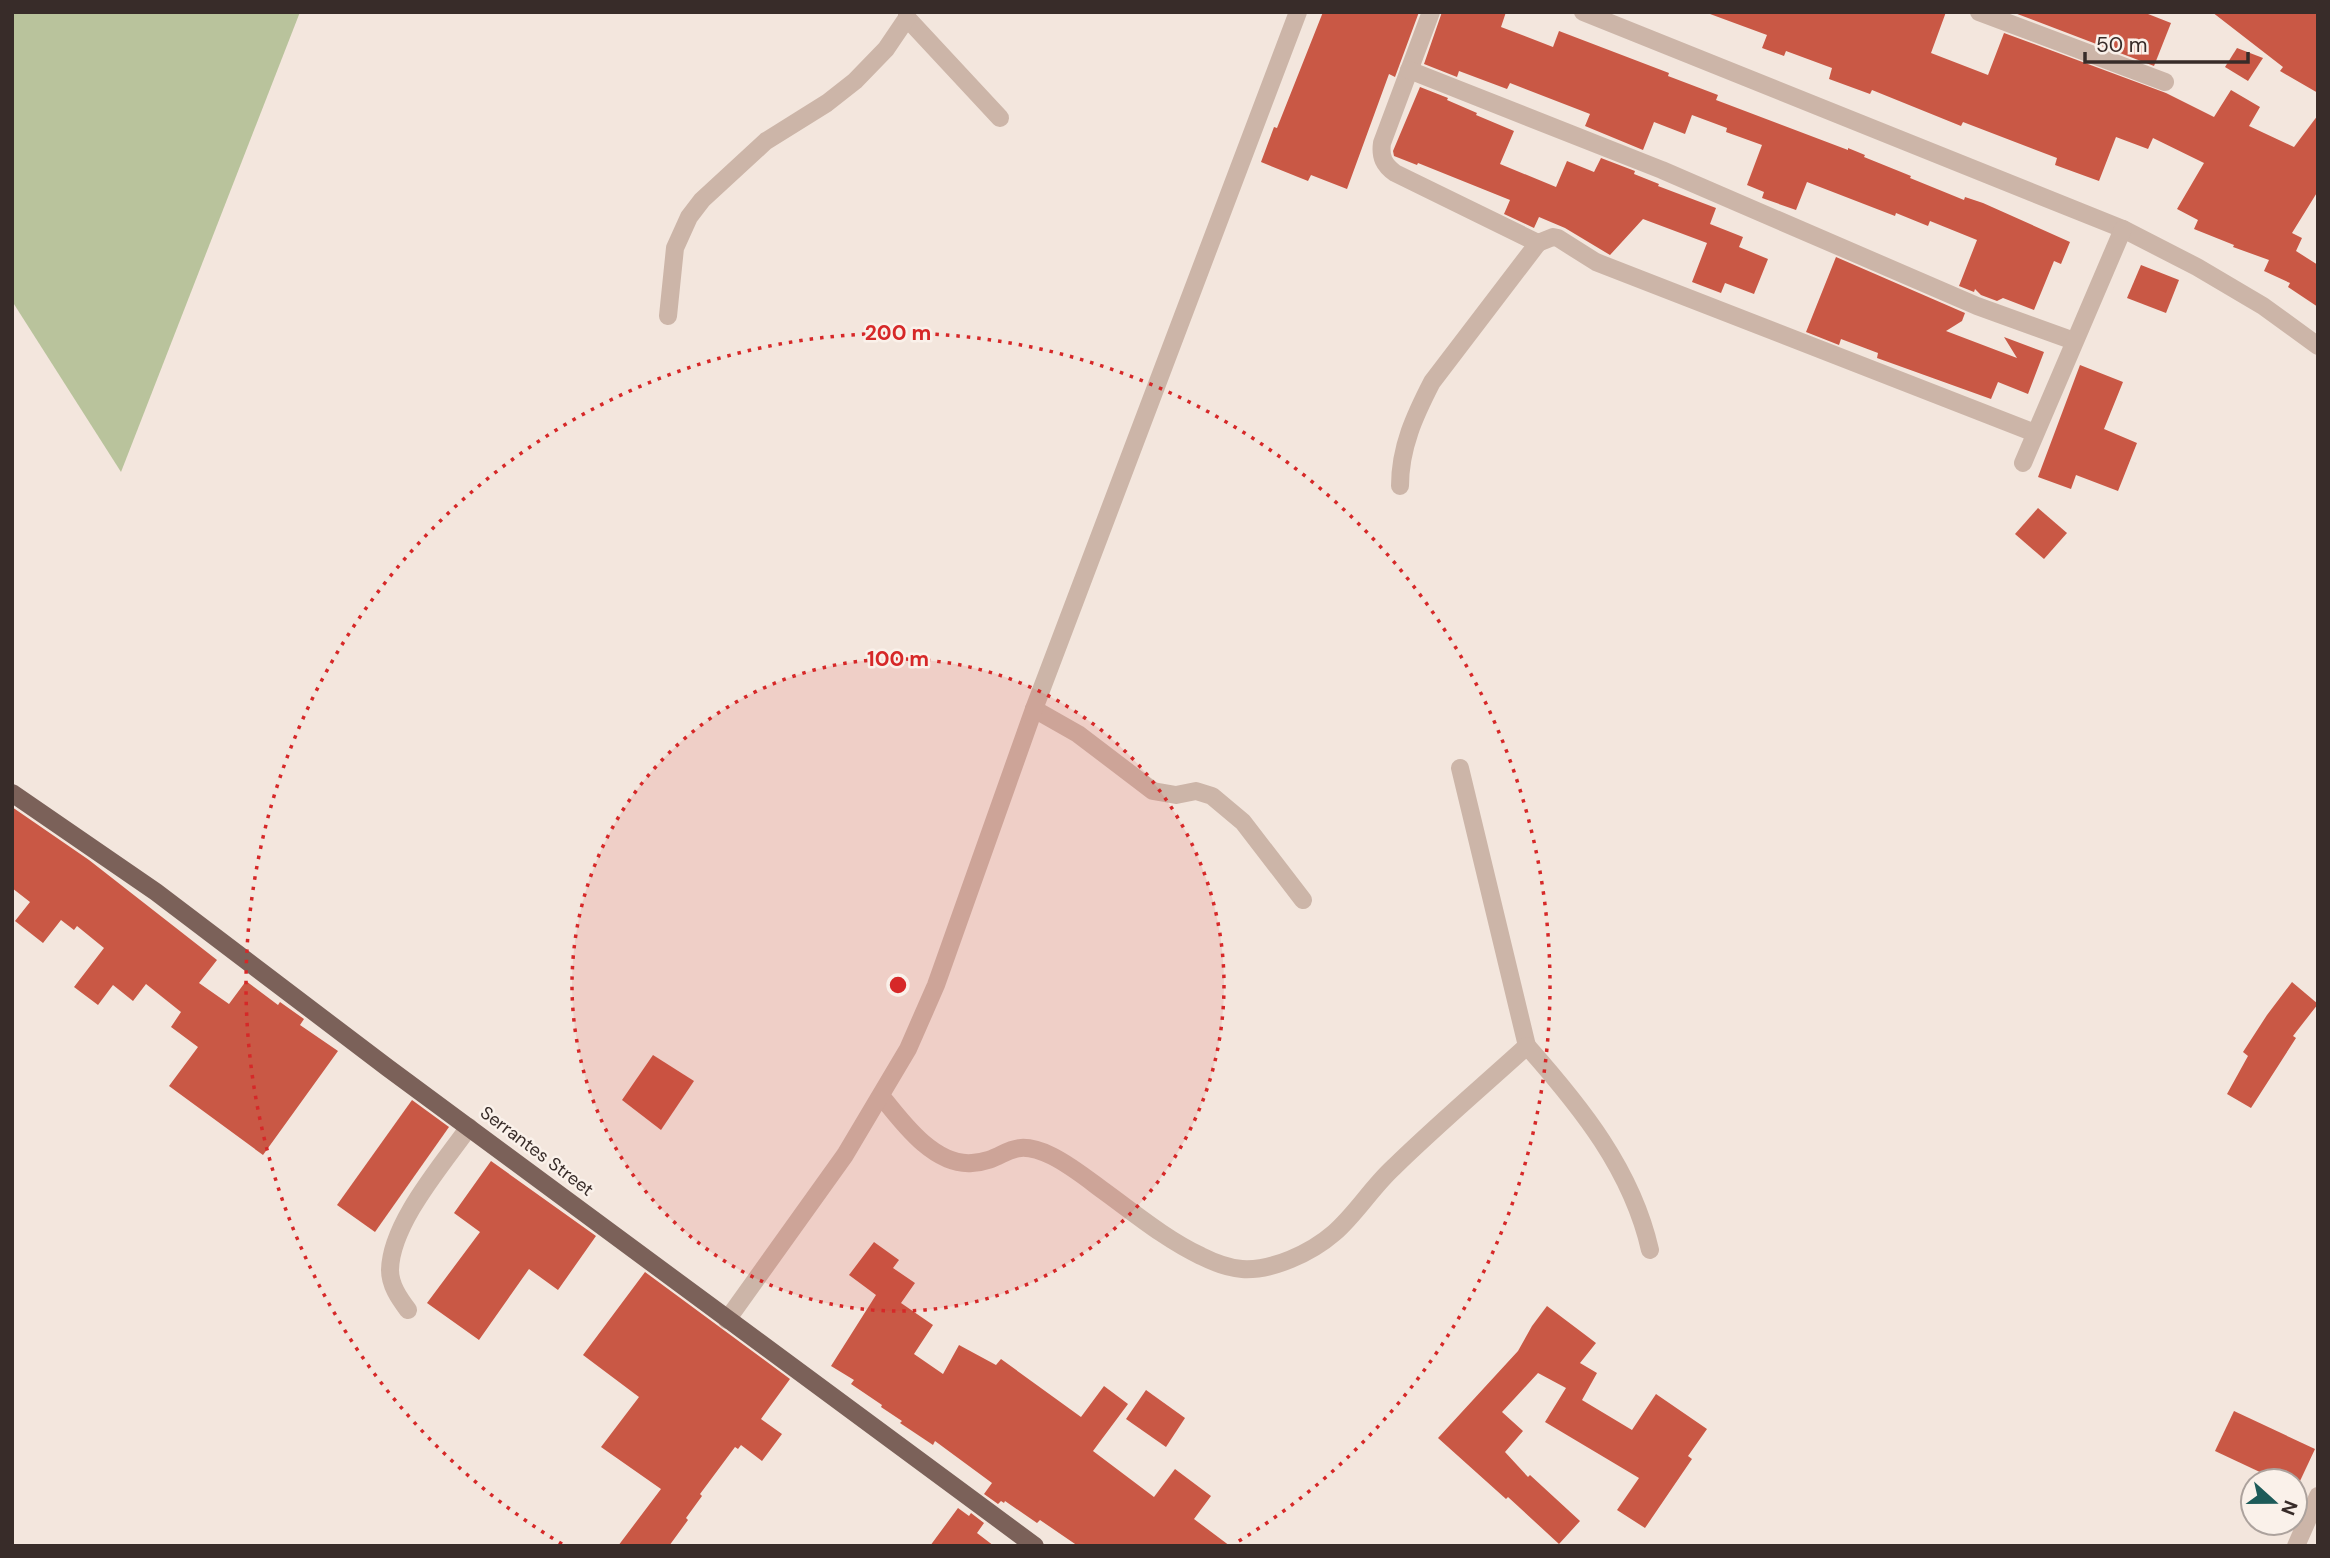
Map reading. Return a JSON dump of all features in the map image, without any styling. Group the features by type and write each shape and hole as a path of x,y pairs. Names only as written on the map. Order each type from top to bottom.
{"main road":[{"name":"Serrantes Street","path":"12,793 156,892 727,1320 1035,1546"}],"street":[{"path":"727,1320 845,1155 908,1049 936,985 1034,709 1298,12"},
{"path":"1431,12 1382,143 1382,159 1395,173 1538,243"},
{"path":"1583,12 2123,229 2197,267 2263,306 2318,346"},
{"path":"1979,12 2165,82"},
{"path":"668,316 675,248 689,217 702,200 766,141 827,103 869,70 907,15 1000,118"},
{"path":"1409,71 1662,170 1977,306 2074,341"},
{"path":"2023,463 2123,229"},
{"path":"1400,486 1402,451 1432,382 1538,243 1553,237 1561,239 1596,262 2035,433"},
{"path":"1034,709 1078,733 1153,791 1177,795 1196,791 1212,796 1243,822 1303,900"},
{"path":"1460,768 1527,1046 1570,1095 1616,1163 1643,1220 1650,1250"},
{"path":"881,1097 914,1136 935,1152 961,1162 972,1163 1018,1148 1039,1151 1073,1168 1175,1242 1223,1265 1243,1269 1295,1257 1333,1234 1393,1168 1527,1046"},
{"path":"408,1310 396,1292 390,1274 397,1243 407,1217 426,1186 470,1127"},
{"path":"2296,1546 2318,1496"}],"green space":[{"path":"12,12 300,12 121,472 12,301"}],"building":[{"path":"1323,12 1419,12 1395,77 1389,74 1347,189 1311,175 1308,181 1261,162"},
{"path":"1442,12 1506,12 1501,27 1553,47 1559,31 1669,73 1668,76 1718,95 1716,100 1848,148 1911,176 1910,178 1964,200 1965,197 1983,203 2070,242 2061,264 2054,261 2034,310 2003,298 1997,301 1981,295 1975,289 1974,292 1959,286 1977,240 1930,221 1928,226 1896,213 1895,216 1807,182 1796,210 1762,198 1764,192 1747,185 1762,145 1726,132 1727,128 1692,115 1685,134 1654,122 1643,150 1585,126 1590,114 1510,83 1507,89 1459,71 1457,77 1424,64"},
{"path":"1946,12 1931,53 1988,75 2004,33 2166,93 2214,117 2231,90 2260,107 2249,126 2294,147 2318,115 2318,191 2292,233 2302,238 2296,251 2318,265 2318,307 2288,287 2290,283 2264,271 2269,260 2194,229 2198,220 2177,209 2204,163 2153,138 2148,149 2116,137 2099,181 2055,165 2057,158 1963,122 1961,126 1872,90 1870,94 1829,79 1832,68 1786,51 1784,56 1762,48 1767,35 1710,14"},
{"path":"2012,12 2143,12 2171,23 2154,66"},
{"path":"2212,12 2318,12 2318,93 2280,71 2283,67"},
{"path":"2237,48 2263,58 2248,81 2225,67"},
{"path":"1420,87 1514,131 1500,164 1556,187 1567,161 1594,172 1601,158 1635,171 1634,174 1659,184 1658,186 1716,208 1710,224 1743,237 1739,247 1768,259 1754,294 1725,283 1721,293 1692,282 1707,243 1643,219 1610,255 1565,228 1539,217 1534,228 1504,214 1510,200 1394,156 1393,151"},
{"path":"1836,257 1965,313 1962,321 1946,331 2017,358 2004,337 2044,352 2028,394 1998,382 1991,399 1877,358 1878,353 1841,339 1839,345 1806,332"},
{"path":"2141,265 2179,280 2166,313 2127,298"},
{"path":"2080,365 2123,382 2104,429 2137,443 2118,491 2076,475 2071,489 2038,477"},
{"path":"2038,508 2067,533 2044,559 2015,534"},
{"path":"12,807 89,860 217,960 199,983 229,1004 246,981 278,1005 280,1002 304,1019 300,1025 338,1051 263,1155 169,1086 198,1047 171,1027 181,1012 146,984 133,1001 113,985 98,1005 74,987 104,948 77,926 74,930 61,920 43,943 15,921 30,902 12,888"},
{"path":"2292,982 2318,1004 2293,1036 2296,1038 2251,1108 2227,1094 2248,1056 2243,1052"},
{"path":"653,1055 694,1081 661,1130 622,1100"},
{"path":"412,1100 449,1127 375,1232 337,1205"},
{"path":"491,1161 596,1236 558,1290 529,1269 479,1340 427,1303 480,1232 454,1213"},
{"path":"874,1242 899,1260 893,1268 915,1283 901,1303 933,1325 914,1354 943,1374 959,1345 996,1365 1001,1359 1081,1417 1104,1386 1128,1404 1093,1451 1154,1497 1175,1469 1211,1496 1194,1519 1230,1546 1078,1546 1040,1520 1037,1523 1005,1501 998,1504 984,1494 992,1483 935,1441 933,1445 900,1423 902,1421 881,1407 882,1405 851,1384 854,1380 831,1366 876,1295 849,1275"},
{"path":"645,1272 790,1379 761,1419 782,1434 762,1461 741,1445 738,1449 735,1447 700,1494 702,1496 686,1518 688,1520 669,1546 618,1546 661,1489 601,1447 639,1397 583,1355"},
{"path":"1547,1306 1596,1343 1580,1363 1597,1373 1582,1400 1632,1430 1656,1394 1707,1429 1688,1456 1692,1459 1645,1528 1617,1510 1639,1478 1545,1422 1566,1388 1538,1373 1502,1412 1523,1431 1505,1452 1528,1477 1530,1475 1580,1521 1559,1544 1438,1438 1518,1351"},
{"path":"1146,1390 1185,1418 1166,1447 1126,1419"},
{"path":"2234,1411 2315,1449 2307,1467 2249,1467 2215,1451"},
{"path":"958,1508 969,1516 971,1513 984,1523 977,1533 994,1546 930,1546"}]}
